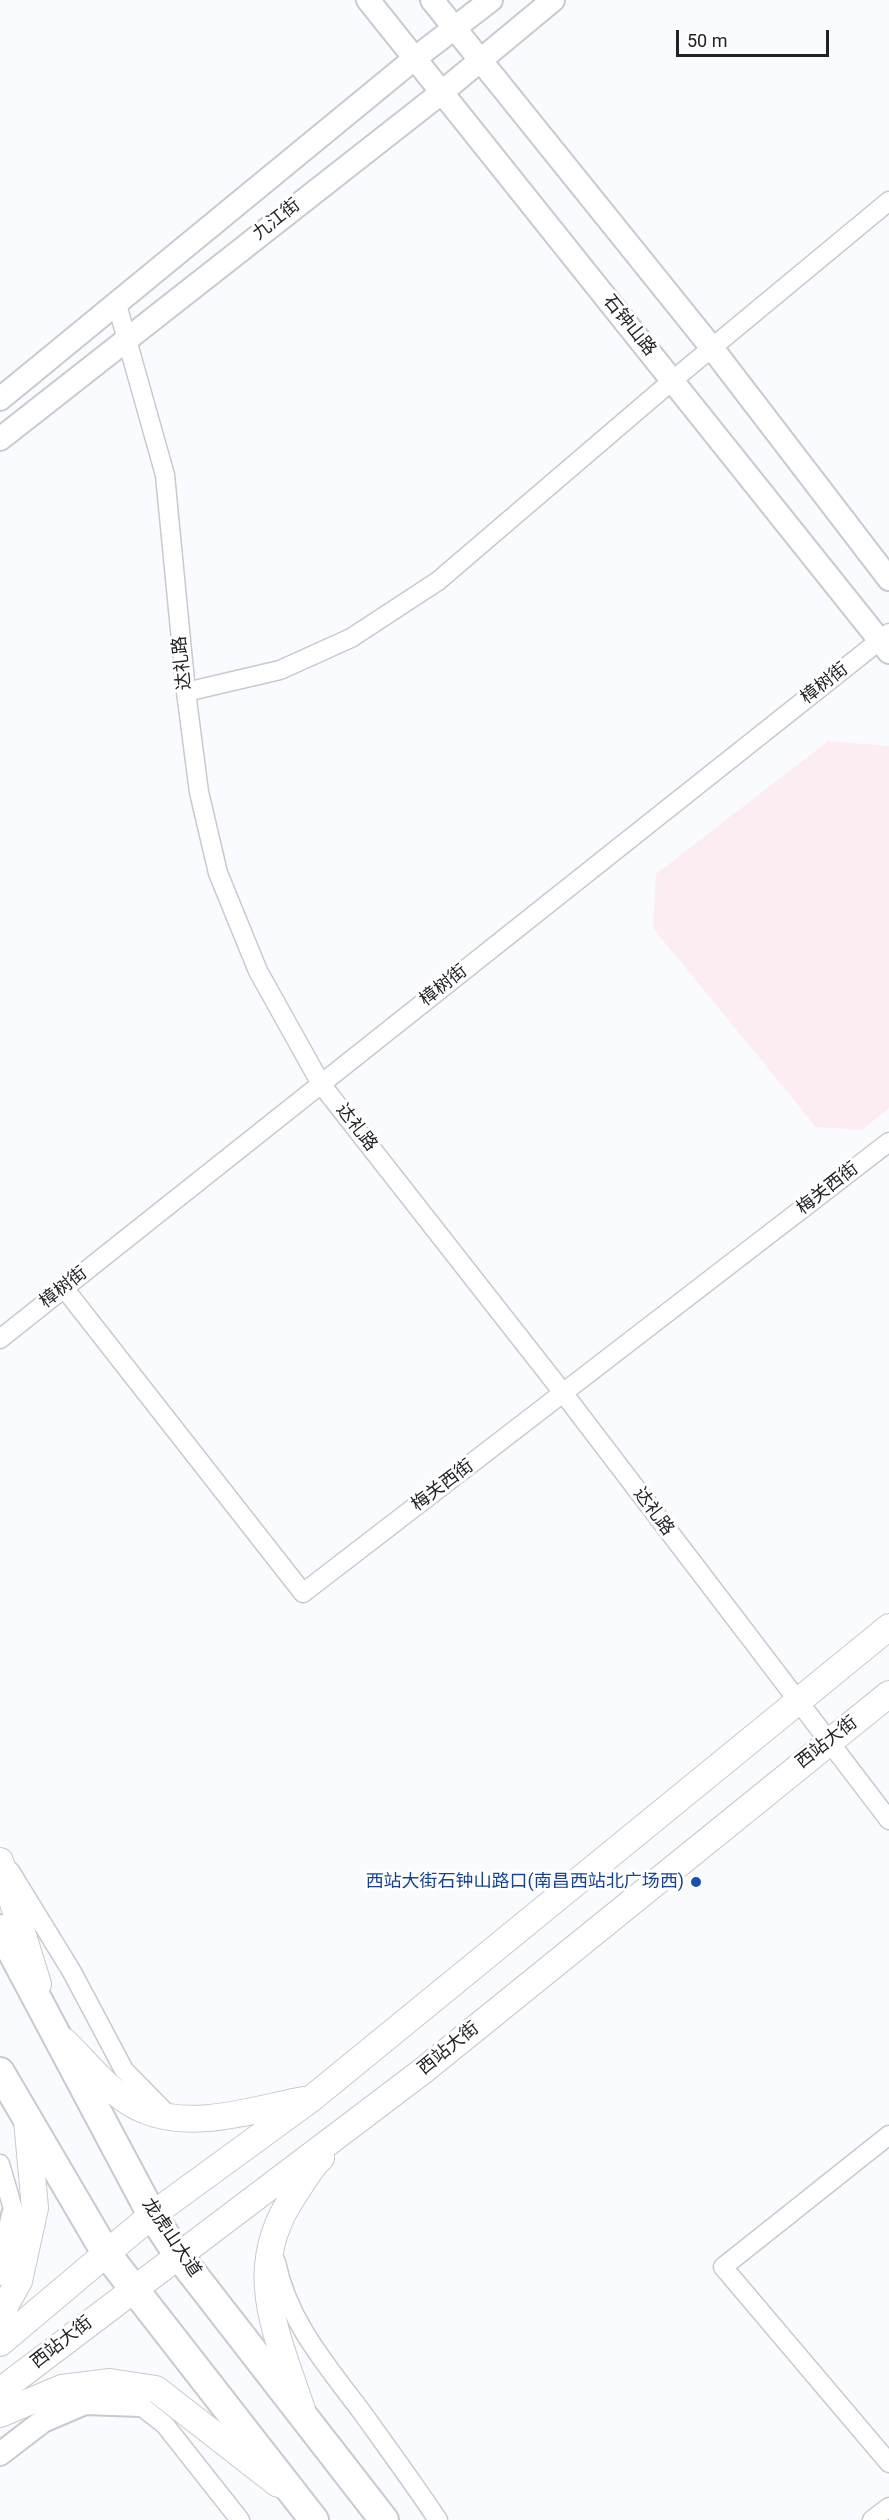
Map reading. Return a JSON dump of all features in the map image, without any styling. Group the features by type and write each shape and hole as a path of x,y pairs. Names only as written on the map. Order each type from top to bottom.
{"main road":[{"path":"0,2343 152,2215 311,2098 889,1626"},
{"name":"西站大街","path":"0,2391 133,2288 179,2256 424,2070 827,1741 889,1694"},
{"path":"0,1861 51,2028 113,2088 143,2110 172,2119 215,2116 311,2098"},
{"name":"龙虎山大道","path":"0,1929 152,2215 179,2256 384,2520"},
{"path":"303,2413 271,2313 266,2268 271,2236 288,2205 317,2162 424,2070"},
{"path":"0,2072 106,2253 304,2513"},
{"path":"0,2315 19,2281 28,2249 35,2208 27,2120"},
{"path":"0,2414 62,2388 111,2382 156,2389 304,2513"},
{"path":"360,2490 397,2520"}],"street":[{"name":"石钟山路","path":"369,0 441,93 886,642"},
{"path":"432,0 712,348 889,579"},
{"path":"0,399 116,301 414,59 491,0"},
{"name":"九江街","path":"0,439 441,93 553,0"},
{"path":"186,692 280,670 351,638 438,580 673,380 889,201"},
{"name":"达礼路","path":"116,301 165,475 186,692 199,792 218,873 258,971 321,1084 564,1394 889,1820"},
{"name":"樟树街","path":"0,1339 321,1084 886,642"},
{"name":"梅关西街","path":"64,1288 303,1593 889,1142"},
{"path":"0,1854 72,1972 124,2070 172,2119"},
{"path":"889,2135 723,2267 889,2463"},
{"path":"0,2164 13,2215 28,2249"},
{"path":"0,2274 13,2215"},
{"path":"271,2236 282,2289 305,2337 403,2468 438,2520"},
{"path":"111,2382 165,2425 240,2520"},
{"path":"0,2454 43,2421 85,2403 140,2405"},
{"path":"872,2520 889,2507"}],"shaded area":[{"path":"828,741 889,746 889,1108 862,1130 816,1127 653,928 656,874"}],"place":[{"name":"西站大街石钟山路口(南昌西站北广场西)","path":"696,1882"}]}
